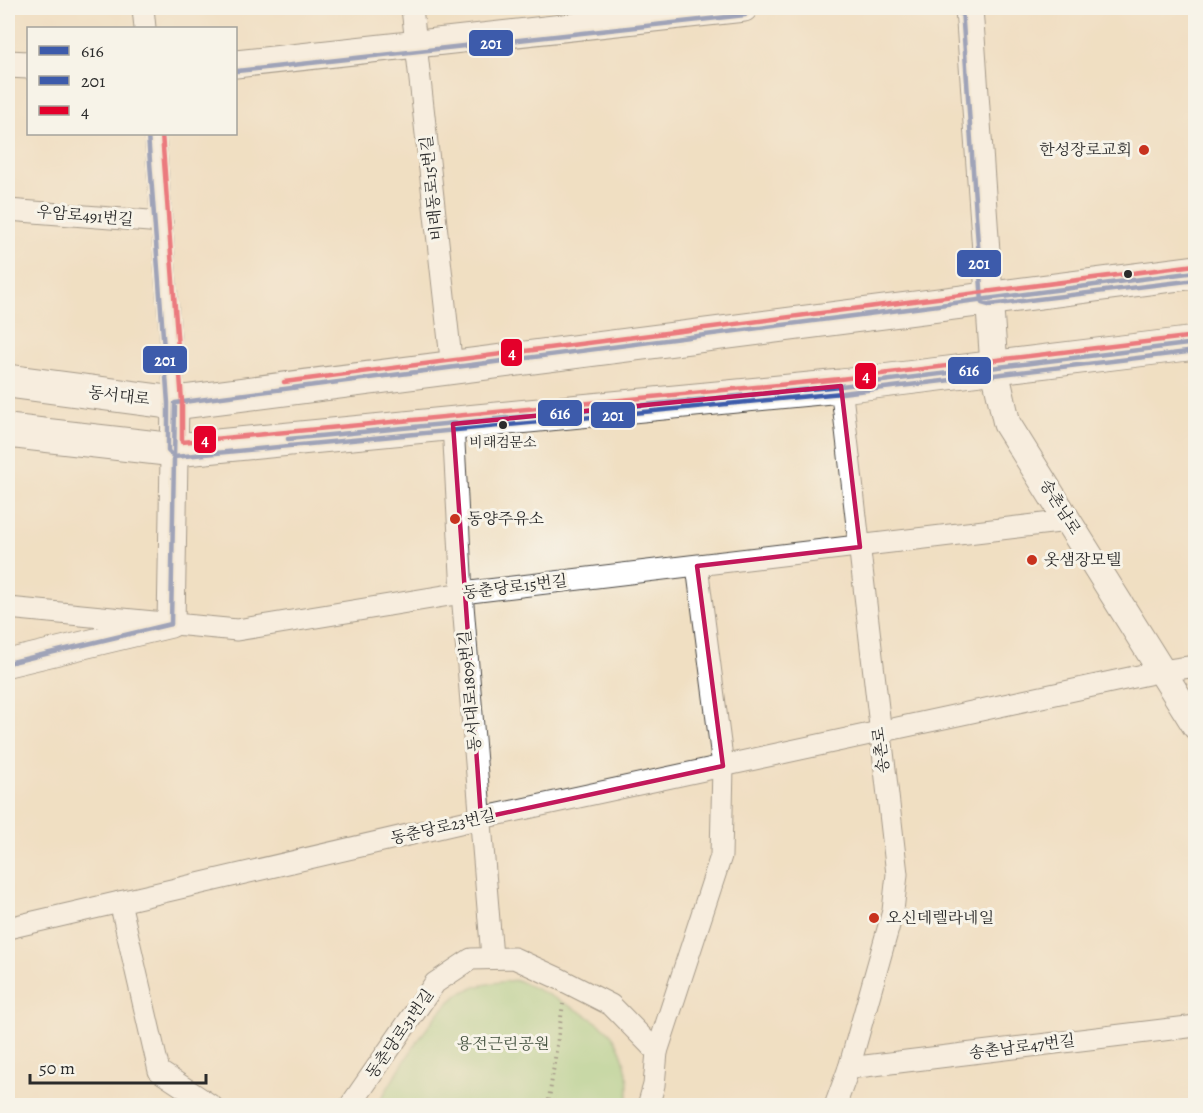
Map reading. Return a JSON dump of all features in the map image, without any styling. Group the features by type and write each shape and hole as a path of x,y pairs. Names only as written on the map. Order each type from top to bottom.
{"main road":[{"name":"동서대로","path":"8,381 176,403 1196,272"},
{"path":"8,431 175,450 841,386 1196,343"}],"street":[{"path":"143,8 146,27"},
{"name":"비래동로15번길","path":"412,8 452,368"},
{"path":"237,64 692,10 744,8"},
{"name":"송촌남로","path":"969,8 994,366 1007,424 1196,726"},
{"path":"8,64 27,65"},
{"path":"155,135 176,403 171,624"},
{"name":"우암로491번길","path":"8,210 162,222"},
{"name":"송촌로","path":"835,1106 849,1068 893,911 897,874 841,386"},
{"name":"동서대로1809번길","path":"453,424 462,593 492,957"},
{"name":"동춘당로15번길","path":"8,608 237,630 462,593 860,547 1068,520"},
{"path":"648,1106 654,1085 657,1052 721,856 723,765 697,566"},
{"name":"동춘당로15번길","path":"8,663 171,624"},
{"path":"879,732 1162,671 1196,666"},
{"name":"동춘당로23번길","path":"8,928 481,818 879,732"},
{"path":"120,902 159,1071 212,1106"},
{"name":"동춘당로31번길","path":"350,1106 435,983 471,959 514,958 611,1005 657,1052"},
{"name":"송촌남로47번길","path":"849,1068 1196,1026"}],"path":[{"path":"548,1106 564,997"}],"highlighted area":[{"path":"841,386 860,547 697,566 723,766 481,818 453,424"}],"green space":[{"name":"용전근린공원","path":"517,980 584,1014 608,1030 624,1062 628,1088 627,1105 377,1105 416,1043 452,1000 476,987"}],"transit line":[{"name":"201","path":"962,8 982,303 989,305 1196,280"},
{"name":"201","path":"237,71 745,15"},
{"name":"201","path":"148,135 168,403 168,451 174,457 842,393 1196,351"},
{"name":"4","path":"162,135 182,402 182,442 840,379 1195,336"},
{"name":"4","path":"284,382 1195,265"},
{"name":"616","path":"171,624 175,403 1196,272"},
{"name":"616","path":"288,439 841,386 1196,343"},
{"name":"616","path":"8,663 171,624"}],"place":[{"name":"한성장로교회","path":"1144,150"},
{"name":"비래검문소","path":"503,425"},
{"name":"동양주유소","path":"455,519"},
{"name":"옷샘장모텔","path":"1032,560"},
{"name":"오신데렐라네일","path":"874,918"}]}
